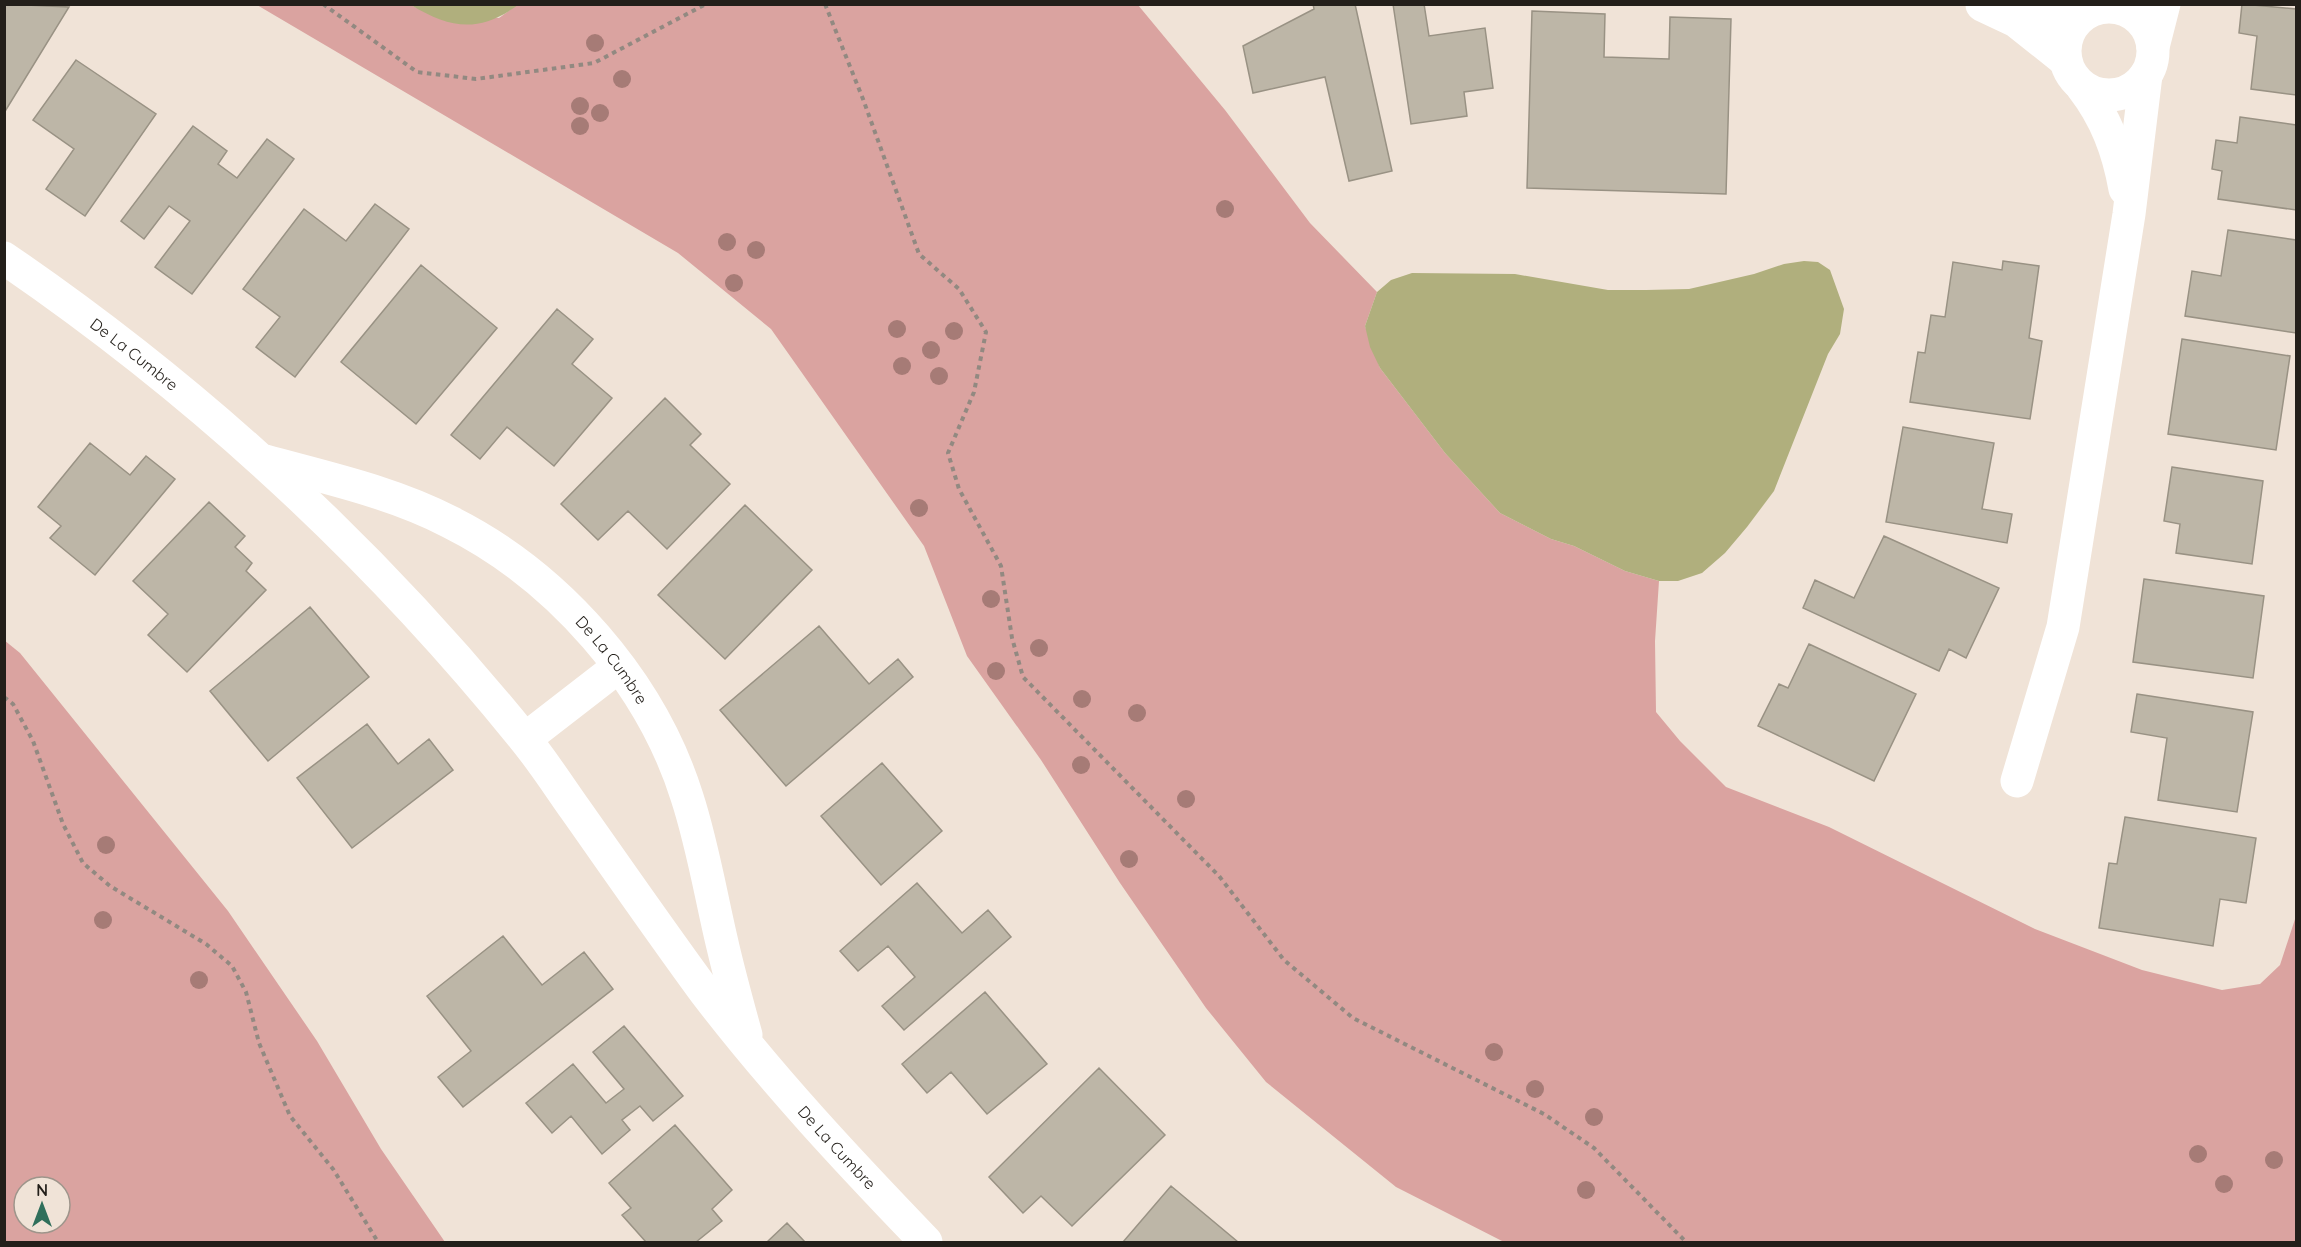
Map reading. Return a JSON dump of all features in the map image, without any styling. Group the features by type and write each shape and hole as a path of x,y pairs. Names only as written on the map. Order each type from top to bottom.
{"street":[{"path":"2017,781 2063,627 2129,214 2150,61 2164,4"},
{"path":"1982,5 2025,12 2114,7 2128,11 2140,20 2149,32 2150,61 2137,86 2124,93 2110,96 2082,87"},
{"path":"1982,5 2016,21 2065,60"},
{"path":"2095,9 2067,36 2065,60 2068,70 2100,110 2113,140 2129,214"},
{"name":"De La Cumbre","path":"4,258 70,303 175,383 340,533 427,626 525,739 706,992 782,1089 926,1242"},
{"name":"De La Cumbre","path":"258,459 398,499 450,521 488,543 548,588 598,639 663,737 687,795 750,1048"},
{"path":"525,739 618,667"}],"path":[{"path":"323,4 417,72 476,79 594,63 706,4"},
{"path":"825,4 863,99 919,254 959,289 986,332 974,392 948,453 959,489 1001,566 1012,638 1023,677 1219,876 1284,960 1353,1018 1544,1114 1594,1148 1686,1242"},
{"path":"4,697 13,704 33,741 63,824 83,863 110,886 206,944 232,966 246,992 259,1043 290,1116 333,1169 378,1242"}],"shaded area":[{"path":"518,4 1138,5 1225,110 1310,223 1377,292 1365,326 1380,368 1445,453 1500,513 1551,539 1574,546 1625,571 1659,581 1655,641 1656,712 1680,741 1726,787 1829,827 2035,929 2142,970 2222,990 2260,984 2280,965 2296,916 2296,1242 1504,1242 1396,1187 1266,1082 1206,1008 1120,883 1041,760 967,656 924,546 771,329 678,253 257,5 411,5 417,8 499,18"},
{"path":"411,5 518,5 490,20 478,24 465,24 439,19"},
{"path":"1804,261 1818,262 1830,270 1844,309 1840,334 1828,354 1774,491 1725,553 1702,573 1678,581 1659,581 1625,571 1574,546 1551,539 1500,513 1445,453 1380,368 1370,347 1365,326 1377,292 1391,280 1412,273 1515,274 1608,290 1689,289 1754,274 1784,264"},
{"path":"4,640 20,653 228,911 317,1041 381,1149 445,1242 5,1242"}],"building":[{"path":"4,4 69,7 4,113"},
{"path":"1313,4 1355,4 1392,171 1349,181 1325,77 1253,93 1243,46 1314,9"},
{"path":"1393,4 1424,4 1429,36 1485,28 1493,88 1464,92 1467,116 1411,124"},
{"path":"2242,4 2296,9 2296,95 2251,89 2257,36 2239,33"},
{"path":"1532,11 1605,14 1604,57 1669,59 1670,17 1731,19 1726,194 1527,188"},
{"path":"76,60 156,114 85,216 46,189 74,149 33,120"},
{"path":"2240,117 2296,125 2296,210 2218,199 2222,171 2212,169 2216,140 2237,143"},
{"path":"193,126 227,151 218,164 237,178 267,139 294,159 192,294 155,267 190,221 169,206 144,239 121,221"},
{"path":"375,204 409,229 295,377 256,347 280,317 243,289 304,209 346,241"},
{"path":"2228,230 2296,240 2296,333 2185,316 2192,271 2221,276"},
{"path":"2003,261 2039,266 2029,338 2042,341 2030,419 1910,402 1918,352 1925,353 1931,315 1945,317 1953,262 2002,270"},
{"path":"421,265 497,328 416,424 341,362"},
{"path":"557,309 593,339 572,364 612,398 554,466 507,427 480,459 451,435"},
{"path":"2182,339 2290,356 2276,450 2168,434"},
{"path":"665,398 701,434 690,445 730,484 667,549 628,511 598,540 561,504"},
{"path":"1903,427 1994,443 1982,509 2012,514 2007,543 1886,522"},
{"path":"90,443 130,475 146,456 175,479 95,575 50,538 61,526 38,507"},
{"path":"2172,467 2263,481 2252,564 2176,553 2180,524 2164,521"},
{"path":"209,502 245,536 235,547 252,563 246,571 266,590 187,672 148,635 168,614 133,581"},
{"path":"745,505 812,570 725,659 658,595"},
{"path":"1884,536 1999,588 1966,658 1949,649 1939,671 1803,608 1815,580 1854,598"},
{"path":"2144,579 2264,596 2253,678 2133,662"},
{"path":"310,607 369,677 268,761 210,691"},
{"path":"819,626 869,684 898,659 913,677 786,786 720,710"},
{"path":"1809,644 1916,694 1874,781 1758,726 1779,684 1788,688"},
{"path":"2137,694 2253,712 2237,812 2158,800 2167,738 2131,732"},
{"path":"367,724 398,764 429,739 453,770 352,848 297,778"},
{"path":"882,763 942,831 881,885 821,816"},
{"path":"2125,817 2256,838 2246,903 2220,899 2213,946 2099,928 2109,863 2117,864"},
{"path":"917,883 962,933 988,910 1011,937 904,1030 882,1006 915,977 888,946 858,971 840,951"},
{"path":"503,936 542,985 584,952 613,989 463,1107 438,1077 471,1051 427,996"},
{"path":"985,992 1047,1064 987,1114 951,1072 927,1093 902,1064"},
{"path":"624,1026 683,1096 653,1121 640,1106 622,1120 630,1130 602,1154 571,1116 552,1133 526,1103 573,1064 606,1103 624,1089 593,1052"},
{"path":"1099,1068 1165,1135 1072,1226 1041,1196 1023,1213 989,1177"},
{"path":"675,1125 732,1190 712,1209 722,1221 696,1242 646,1242 622,1215 631,1208 609,1183"},
{"path":"1171,1186 1238,1242 1123,1242"},
{"path":"787,1223 805,1242 767,1242"}]}
